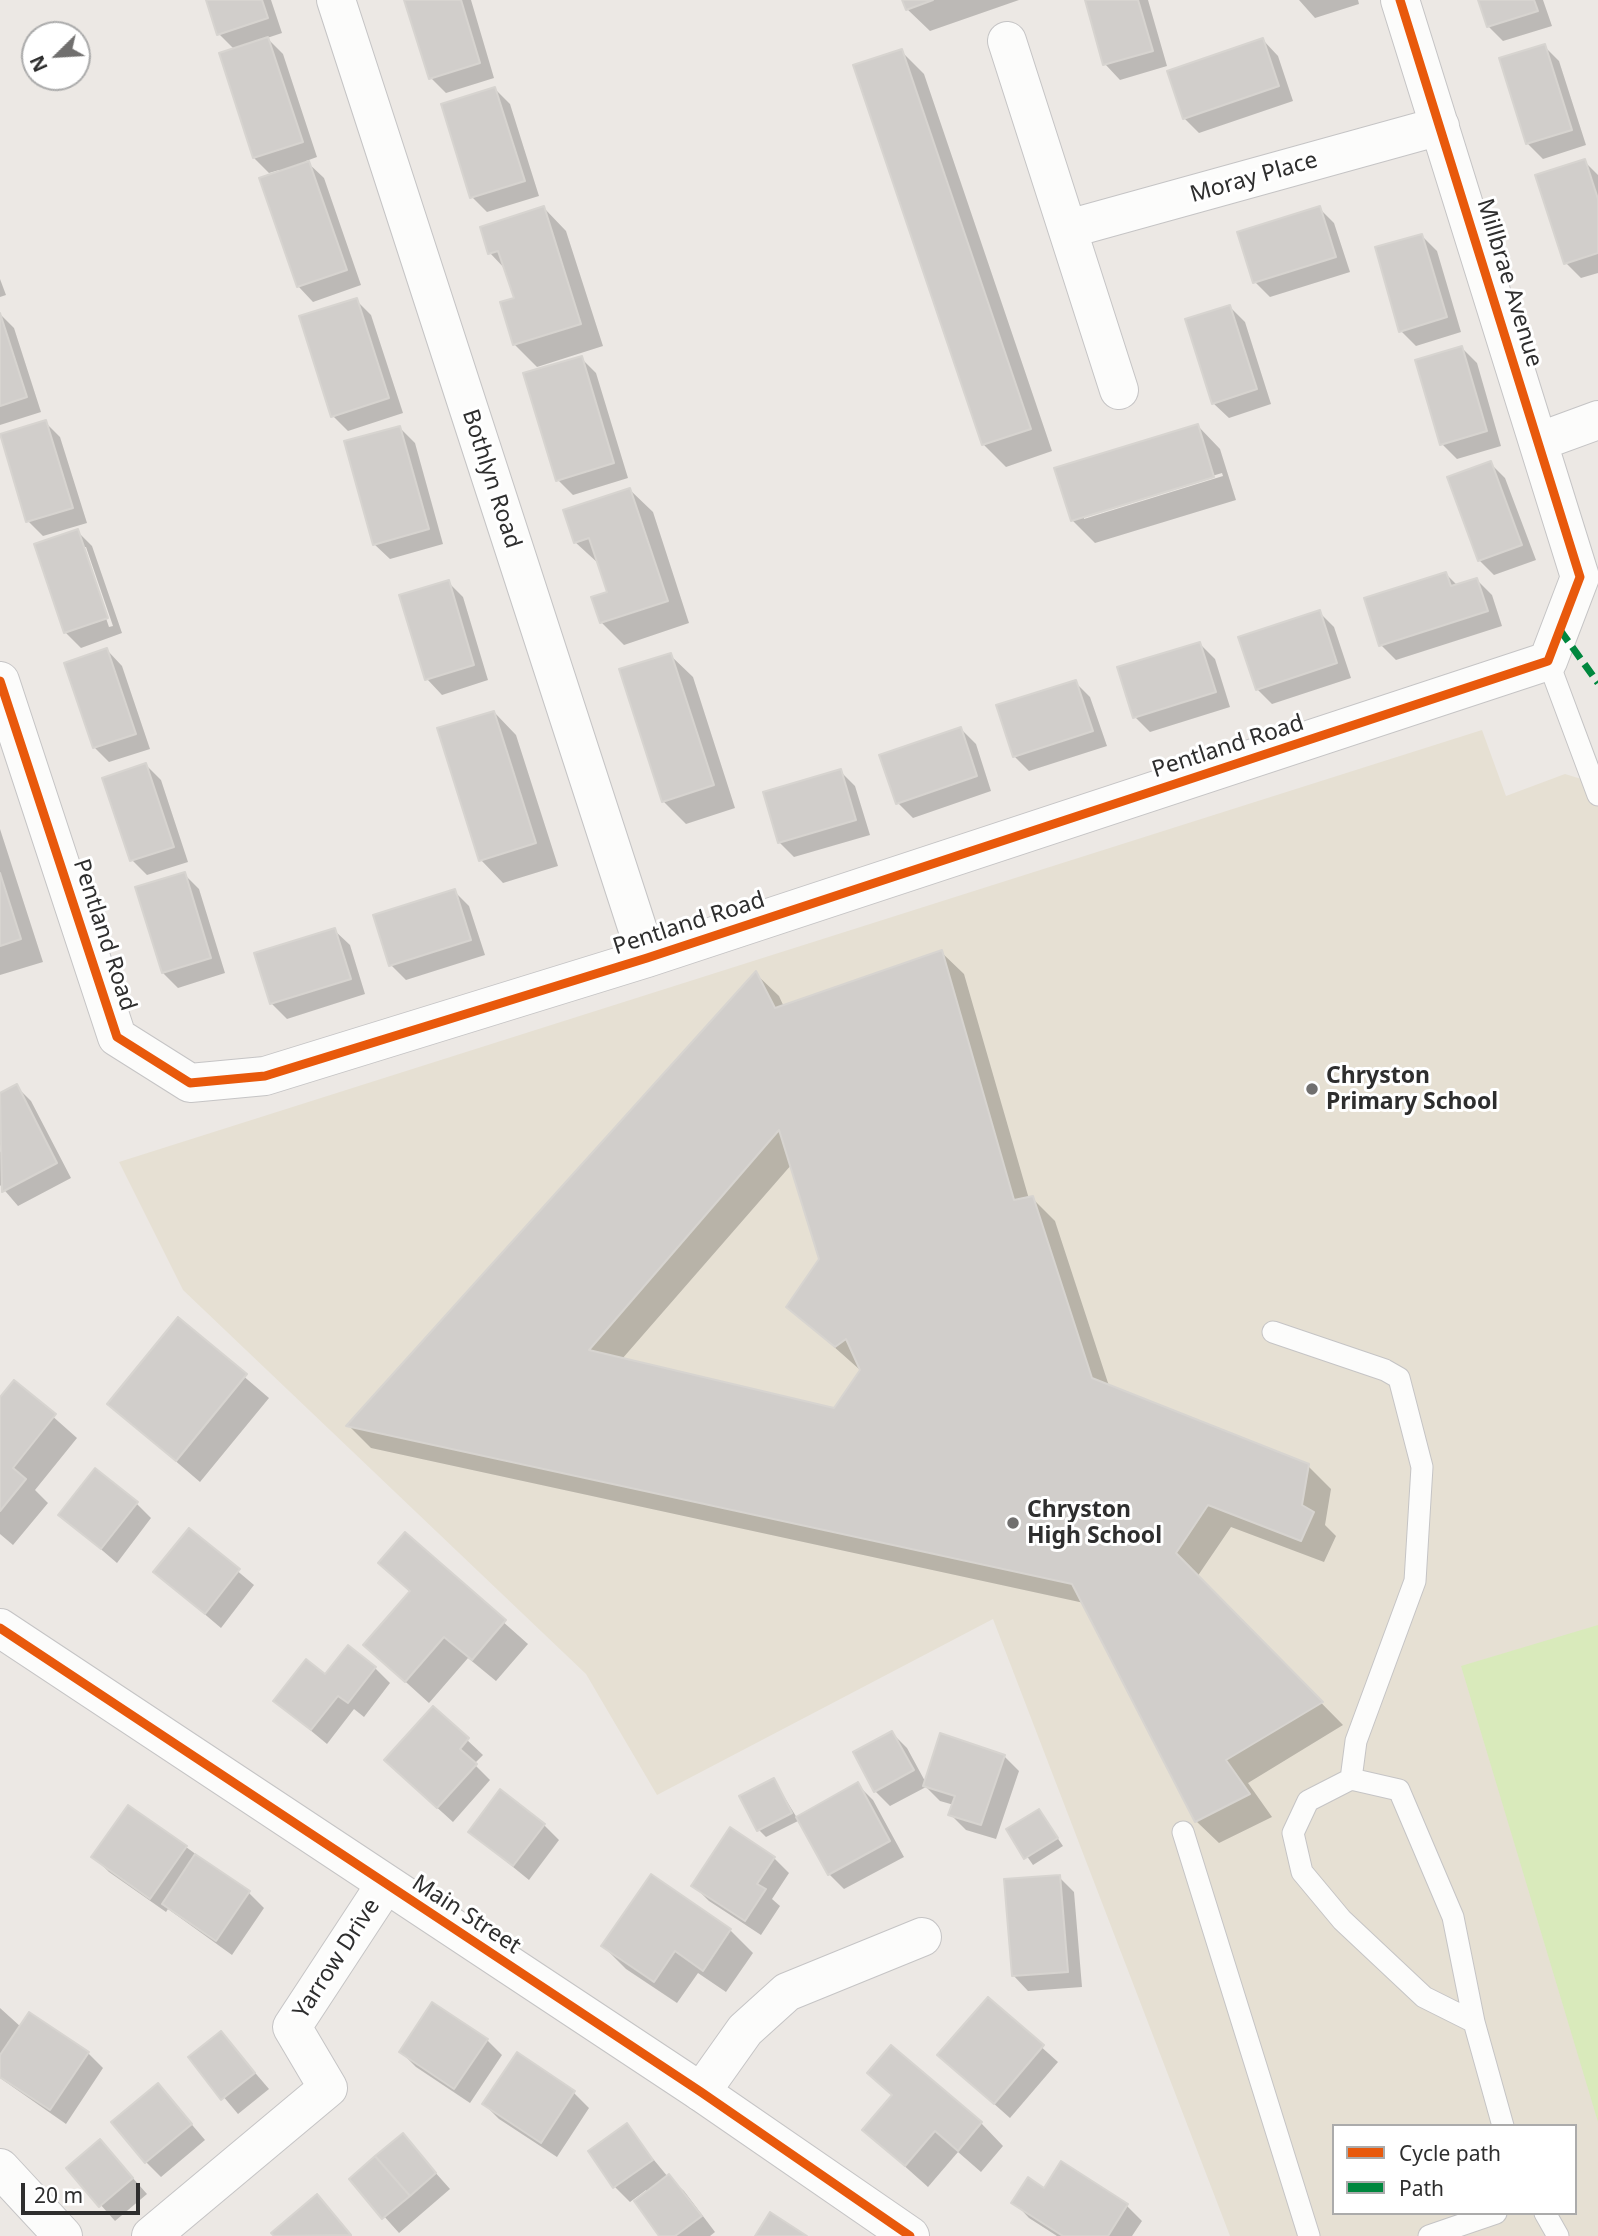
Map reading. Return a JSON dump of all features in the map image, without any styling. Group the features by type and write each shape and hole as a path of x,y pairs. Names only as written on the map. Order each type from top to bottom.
{"street":[{"name":"Bothlyn Road","path":"336,0 647,958"},
{"name":"Millbrae Avenue","path":"1400,0 1580,578 1548,662"},
{"path":"1007,41 1119,390"},
{"name":"Moray Place","path":"1068,229 1440,126"},
{"path":"1538,442 1598,420"},
{"name":"Pentland Road","path":"0,681 117,1038 190,1083 265,1076 647,958 1548,662"},
{"name":"Main Street","path":"0,1628 701,2092 894,2232"},
{"name":"Yarrow Drive","path":"151,2236 328,2088 292,2027 385,1885"},
{"path":"701,2092 745,2030 788,1992 922,1937"},
{"path":"0,2168 63,2236"}],"lane":[{"path":"1548,662 1598,795"},
{"path":"1273,1332 1385,1370 1399,1378 1422,1467 1415,1581 1356,1741 1351,1779"},
{"path":"1474,2022 1424,1997 1342,1920 1301,1871 1293,1833 1308,1801 1351,1779 1399,1790 1453,1917 1474,2022 1502,2124"},
{"path":"1183,1832 1309,2236"},
{"path":"1429,2236 1490,2215"},
{"path":"1546,2215 1558,2236"}],"shaded area":[{"name":"Chryston High School","path":"1482,730 1506,796 1565,774 1588,781 1598,807 1598,2236 1230,2236 993,1619 657,1795 586,1674 183,1290 119,1162"}],"green space":[{"path":"1598,1625 1598,2122 1461,1666"}],"building":[{"path":"206,0 262,0 268,18 217,35"},
{"path":"404,0 461,0 480,63 429,79"},
{"path":"902,0 933,0 906,10"},
{"path":"1085,0 1138,0 1153,51 1103,65"},
{"path":"1478,0 1534,0 1538,11 1487,27"},
{"path":"268,37 303,142 253,158 219,53"},
{"path":"1263,38 1279,86 1183,119 1167,71"},
{"path":"1545,44 1572,130 1526,144 1499,58"},
{"path":"902,49 1031,429 982,445 853,65"},
{"path":"495,87 525,181 470,198 441,104"},
{"path":"1585,159 1598,199 1598,253 1564,264 1535,175"},
{"path":"309,161 347,270 297,287 259,178"},
{"path":"544,206 581,324 513,345 500,302 514,298 498,251 488,254 480,227"},
{"path":"1320,206 1336,257 1253,283 1237,232"},
{"path":"1422,234 1447,317 1399,332 1375,247"},
{"path":"357,298 389,398 331,417 299,316"},
{"path":"1230,305 1257,389 1212,404 1185,319"},
{"path":"0,313 27,397 0,406"},
{"path":"1462,346 1487,431 1440,445 1415,360"},
{"path":"582,356 614,463 556,481 523,373"},
{"path":"46,420 73,508 26,522 0,434"},
{"path":"1198,424 1214,477 1071,521 1054,468"},
{"path":"400,426 429,529 373,545 344,441"},
{"path":"1491,461 1522,545 1478,561 1447,477"},
{"path":"630,488 668,601 600,623 591,597 607,592 589,538 574,543 563,510"},
{"path":"78,529 108,618 64,633 34,544"},
{"path":"1446,572 1451,586 1477,578 1488,611 1379,646 1364,598"},
{"path":"449,580 474,665 425,680 399,595"},
{"path":"1320,610 1337,663 1256,690 1238,637"},
{"path":"1200,642 1216,692 1133,718 1117,667"},
{"path":"107,648 136,734 93,748 64,663"},
{"path":"671,653 714,785 662,802 619,669"},
{"path":"1076,680 1093,731 1013,757 996,705"},
{"path":"494,711 536,843 479,861 437,728"},
{"path":"961,727 977,776 896,804 879,755"},
{"path":"146,763 174,847 130,861 102,778"},
{"path":"841,769 856,820 778,843 763,792"},
{"path":"185,872 211,958 162,973 135,887"},
{"path":"0,873 21,939 0,946"},
{"path":"455,889 471,940 389,966 373,915"},
{"path":"335,928 351,979 270,1004 254,953"},
{"path":"942,950 1014,1200 1033,1196 1092,1378 1309,1464 1302,1505 1314,1512 1301,1541 1208,1505 1176,1553 1323,1702 1226,1760 1250,1794 1195,1822 1072,1584 346,1426 756,971 775,1008","holes":["779,1130 819,1259 786,1307 835,1347 846,1339 860,1370 834,1408 589,1350"]},
{"path":"17,1084 57,1163 2,1192 0,1093"},
{"path":"178,1317 247,1374 176,1461 107,1404"},
{"path":"14,1380 56,1414 13,1468 26,1479 0,1511 0,1397"},
{"path":"95,1468 138,1502 101,1549 58,1515"},
{"path":"189,1528 240,1569 205,1614 153,1572"},
{"path":"405,1532 506,1620 472,1660 444,1637 405,1682 363,1645 410,1591 378,1563"},
{"path":"348,1645 376,1667 348,1703 338,1696 311,1730 273,1701 306,1659 325,1674"},
{"path":"433,1706 469,1738 460,1749 477,1764 437,1808 384,1760"},
{"path":"892,1731 914,1770 874,1792 853,1752"},
{"path":"940,1733 1005,1755 981,1825 948,1815 955,1796 923,1786"},
{"path":"774,1778 792,1813 757,1831 739,1796"},
{"path":"858,1782 890,1841 828,1875 796,1817"},
{"path":"500,1789 545,1824 513,1866 468,1832"},
{"path":"128,1805 187,1846 150,1899 91,1857"},
{"path":"1039,1809 1058,1838 1024,1859 1006,1829"},
{"path":"730,1827 775,1857 757,1884 766,1889 745,1921 691,1886"},
{"path":"195,1854 250,1891 216,1941 162,1904"},
{"path":"651,1874 731,1929 703,1971 675,1951 654,1982 601,1946"},
{"path":"1060,1875 1068,1972 1012,1976 1004,1879"},
{"path":"988,1997 1044,2045 994,2104 937,2055"},
{"path":"432,2002 488,2039 454,2089 399,2052"},
{"path":"29,2012 89,2052 50,2110 0,2077 0,2055"},
{"path":"221,2031 255,2073 221,2100 188,2057"},
{"path":"891,2045 982,2122 958,2151 935,2131 905,2166 862,2130 892,2095 867,2073"},
{"path":"517,2052 575,2091 541,2143 482,2104"},
{"path":"158,2083 192,2124 145,2163 111,2122"},
{"path":"627,2123 653,2160 613,2188 588,2151"},
{"path":"403,2133 436,2173 410,2196 375,2156"},
{"path":"100,2139 133,2178 99,2207 66,2168"},
{"path":"375,2156 410,2196 382,2219 349,2179"},
{"path":"1061,2161 1128,2204 1108,2236 1063,2236 1011,2203 1028,2177 1044,2188"},
{"path":"669,2174 702,2216 675,2236 659,2236 634,2201"},
{"path":"317,2194 351,2235 274,2236 271,2233"},
{"path":"770,2212 807,2236 755,2236"}],"marked path":[{"path":"1560,630 1598,683"}],"cycle path":[{"path":"0,681 117,1037 190,1083 265,1076 647,958 1548,661 1580,577 1400,0"},
{"path":"0,1628 701,2092 910,2236"}],"place":[{"name":"Chryston Primary School","path":"1312,1089"},
{"name":"Chryston High School","path":"1013,1523"}]}
